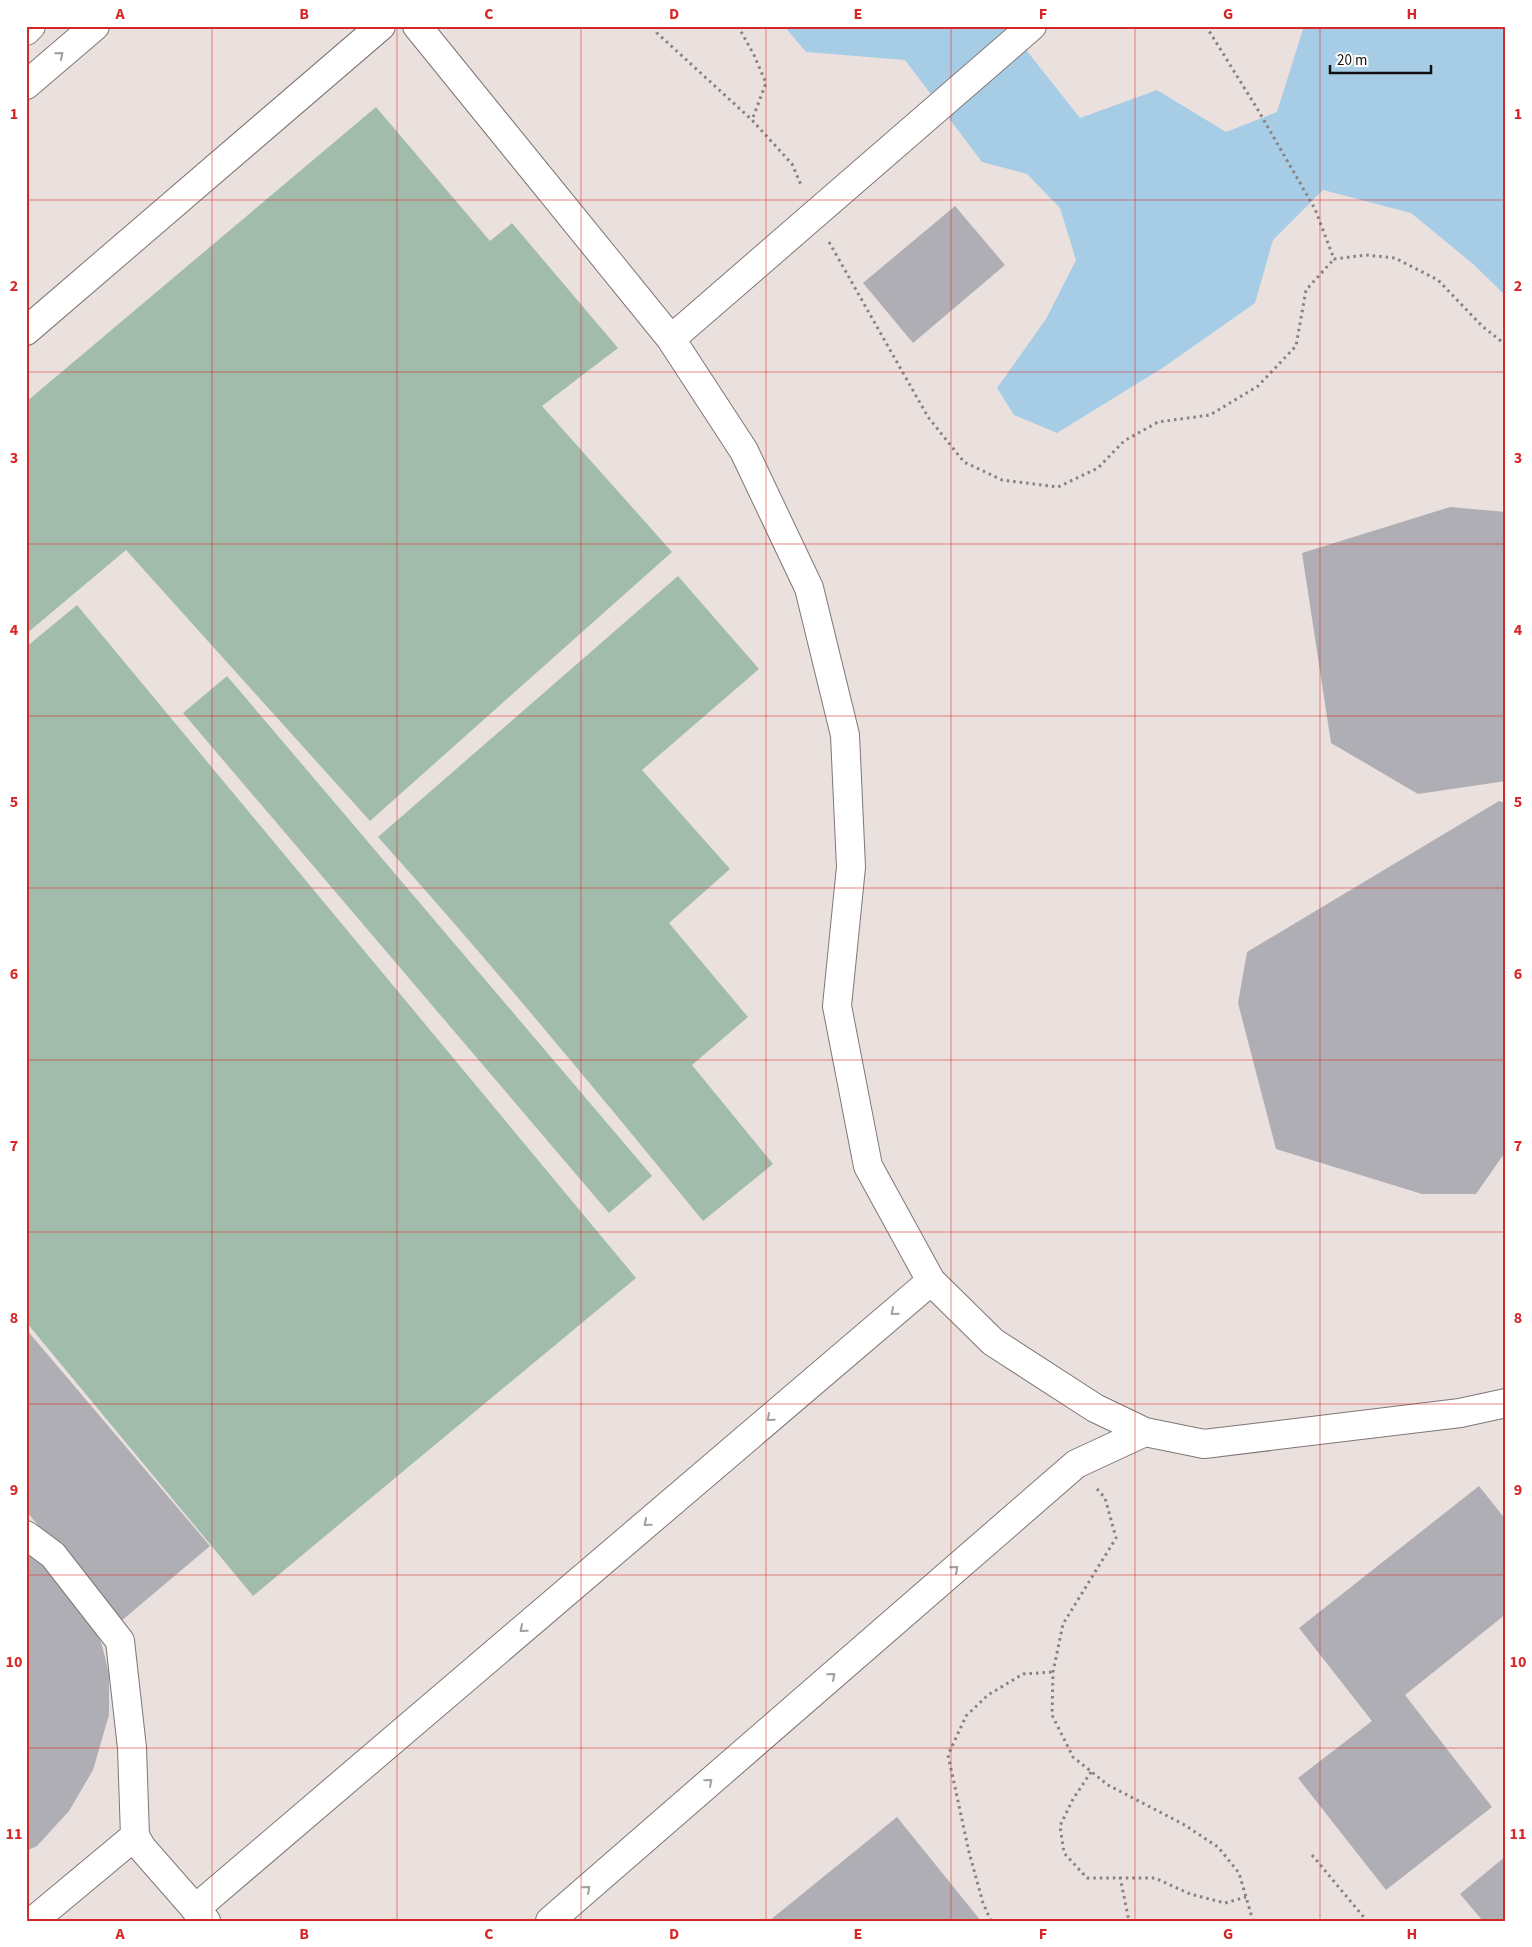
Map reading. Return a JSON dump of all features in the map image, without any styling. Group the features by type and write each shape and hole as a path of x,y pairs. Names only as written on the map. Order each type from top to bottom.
{"street":[{"path":"26,31 32,26"},
{"path":"26,84 94,26"},
{"path":"26,331 381,26"},
{"path":"417,26 671,339 744,451 810,588 845,735 851,866 837,1006 868,1166 931,1281 993,1342 1095,1408 1145,1432 1204,1444 1460,1413 1506,1404"},
{"path":"671,339 1032,26"},
{"path":"26,1534 53,1555 120,1641 132,1748 135,1836 142,1848 201,1915 931,1281"},
{"path":"550,1921 1076,1464 1145,1432"},
{"path":"32,1921 135,1836"}],"path":[{"path":"655,26 657,32 752,120 792,164 814,216 928,417 964,462 1002,480 1058,487 1098,468 1124,441 1158,422 1210,415 1258,386 1296,346 1306,290 1334,259 1366,255 1395,258 1438,280 1482,326 1506,345"},
{"path":"738,26 754,55 766,83 752,120"},
{"path":"1206,26 1258,110 1314,209 1334,259"},
{"path":"1076,1464 1104,1498 1116,1538 1063,1624 1053,1672 1052,1715 1073,1757 1108,1785 1183,1824 1218,1847 1239,1873 1253,1921"},
{"path":"991,1921 983,1902 972,1860 948,1755 966,1716 988,1695 1023,1674 1053,1672"},
{"path":"1092,1772 1073,1798 1060,1826 1064,1853 1087,1878 1155,1878 1190,1894 1225,1903 1246,1896"},
{"path":"1312,1856 1367,1921"},
{"path":"1120,1877 1129,1921"}],"green space":[{"path":"376,107 490,241 512,223 618,348 542,406 672,552 370,821 126,550 26,634 26,402"},
{"path":"678,576 759,669 642,770 730,869 669,923 748,1017 692,1065 773,1164 703,1221 543,1027 378,837"},
{"path":"77,605 636,1278 253,1596 26,1322 26,647"},
{"path":"227,676 652,1176 609,1213 183,713"}],"water":[{"path":"784,26 1007,26 1080,118 1157,90 1226,132 1277,112 1304,26 1506,26 1506,296 1473,264 1411,213 1323,190 1273,240 1255,303 1164,367 1057,433 1014,415 997,388 1046,319 1076,260 1060,208 1027,174 982,162 905,60 806,52"}],"building":[{"path":"955,206 1005,265 913,343 863,283"},
{"path":"1450,507 1506,512 1506,781 1418,794 1331,743 1302,553"},
{"path":"1499,801 1506,803 1506,1151 1476,1194 1422,1194 1276,1149 1238,1003 1247,952"},
{"path":"26,1329 210,1546 120,1622 26,1511"},
{"path":"1479,1486 1506,1520 1506,1614 1405,1695 1492,1807 1386,1890 1298,1778 1372,1721 1299,1628"},
{"path":"26,1551 41,1560 91,1618 102,1645 109,1674 109,1715 93,1770 69,1811 37,1846 26,1851"},
{"path":"897,1817 981,1921 769,1921"},
{"path":"1506,1856 1506,1921 1483,1921 1460,1894"}]}
